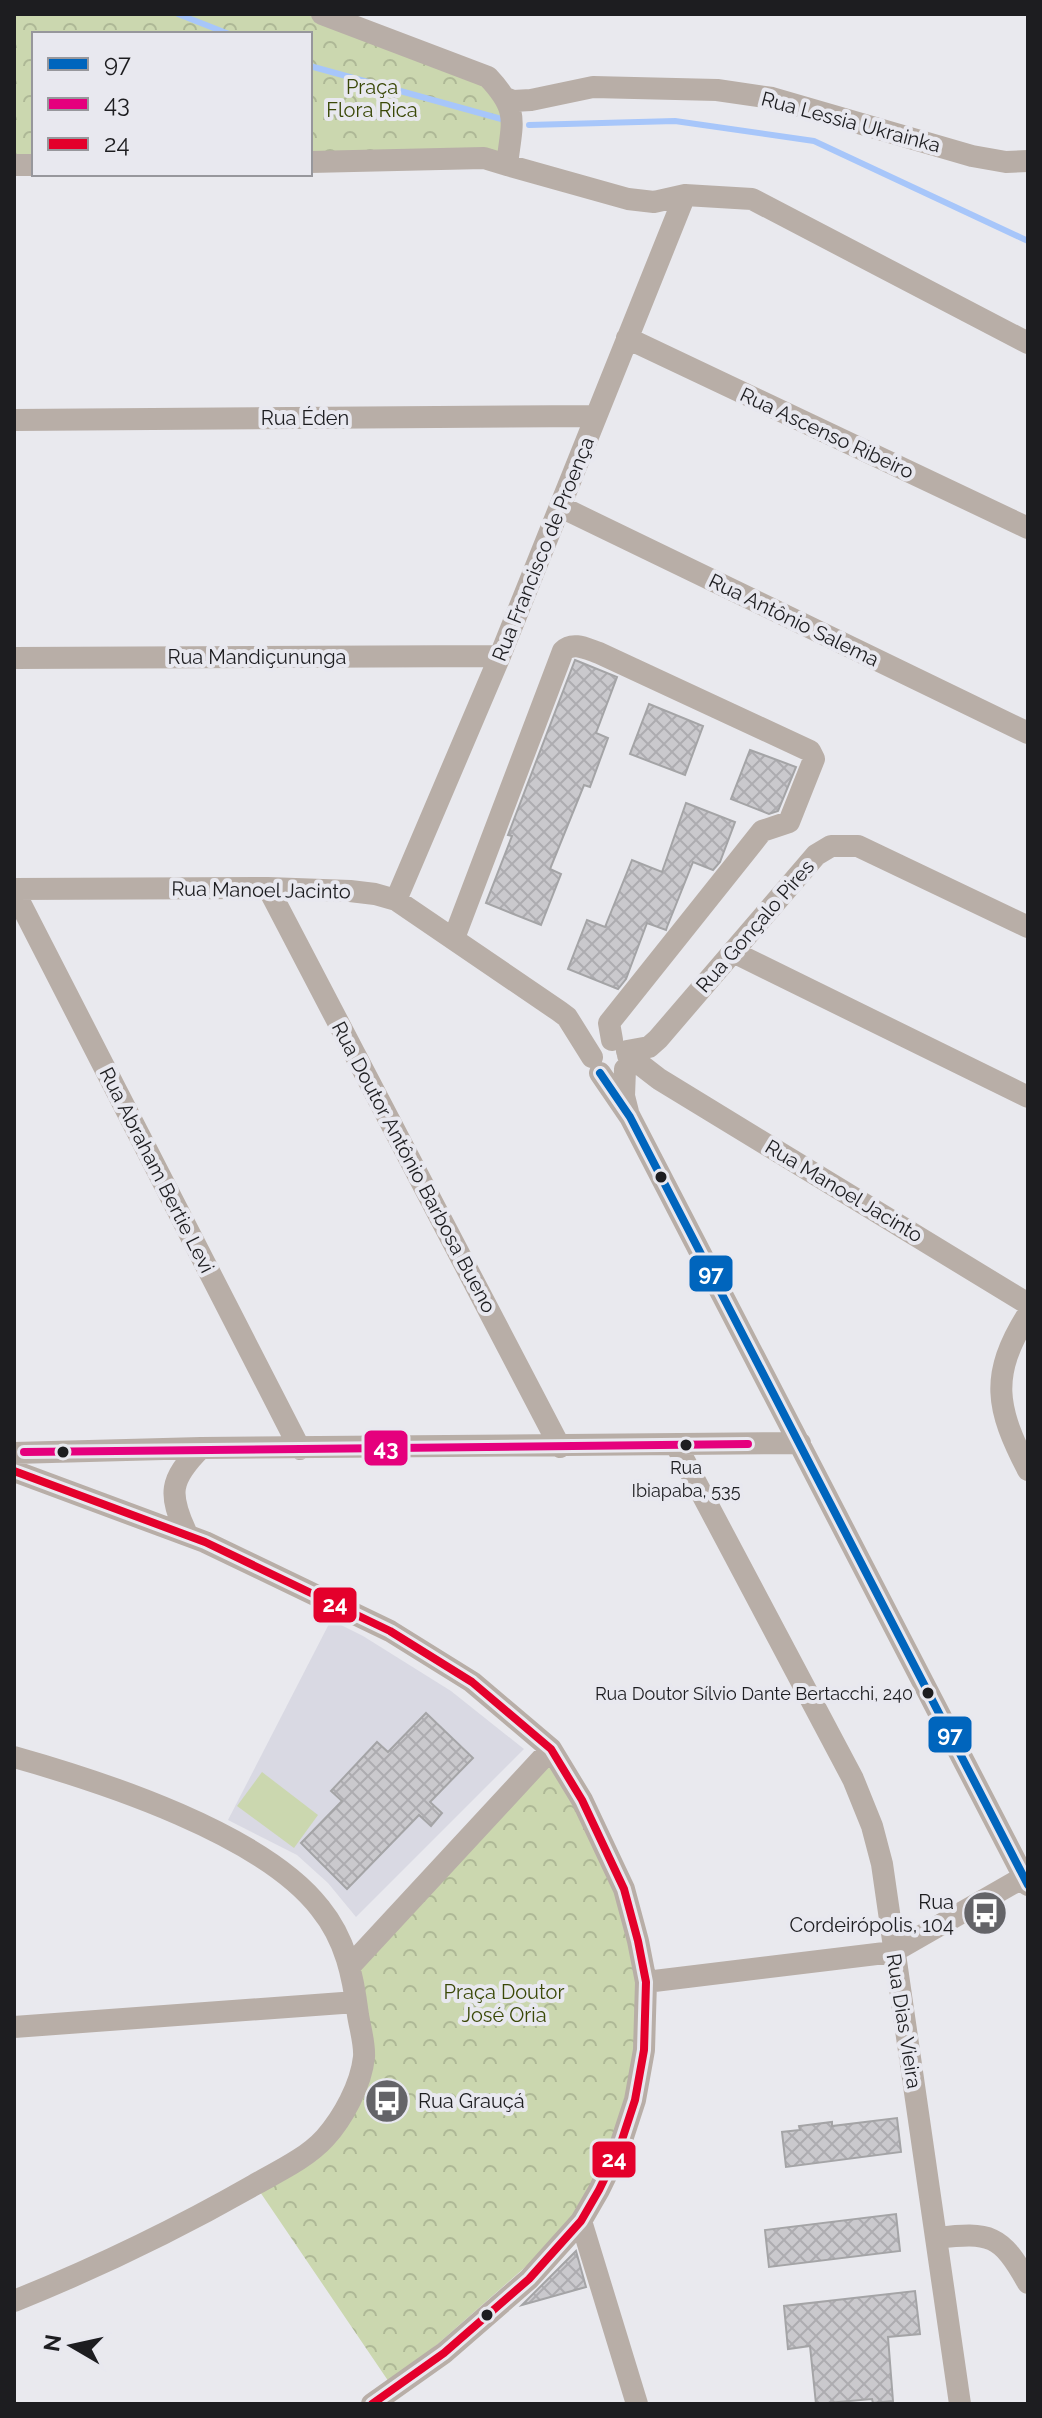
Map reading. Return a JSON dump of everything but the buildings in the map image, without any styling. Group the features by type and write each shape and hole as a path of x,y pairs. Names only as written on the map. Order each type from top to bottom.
{"street":[{"path":"322,14 488,77 510,106 507,165"},
{"name":"Rua Lessia Ukrainka","path":"510,106 513,101 593,87 717,90 772,98 972,156 1006,162 1028,161"},
{"path":"312,162 484,158 628,199 654,202 685,195 752,199 1028,343"},
{"name":"Rua Francisco de Proença","path":"396,900 500,656 685,195"},
{"name":"Rua Ascenso Ribeiro","path":"627,338 1028,528"},
{"name":"Rua Éden","path":"14,420 596,416"},
{"name":"Rua Antônio Salema","path":"561,507 1028,733"},
{"path":"454,938 557,665 568,646 577,645 599,653 810,751 814,759 789,822 762,831 609,1023 624,1056 624,1096 630,1117 1027,1878 893,1952 646,1982"},
{"name":"Rua Mandiçununga","path":"14,658 500,656"},
{"name":"Rua Gonçalo Pires","path":"624,1056 649,1047 658,1039 816,855 831,846 858,846 1028,927"},
{"name":"Rua Manoel Jacinto","path":"14,890 268,888 350,891 396,900 559,1011 573,1027 630,1117"},
{"name":"Rua Doutor Antônio Barbosa Bueno","path":"268,888 560,1447"},
{"name":"Rua Abraham Bertie Levi","path":"14,890 300,1449"},
{"path":"733,952 1028,1097"},
{"path":"597,1046 624,1056 617,1076 596,1065 597,1046"},
{"name":"Rua Manoel Jacinto","path":"624,1056 1028,1304"},
{"path":"1028,1314 1002,1371 1001,1407 1015,1446 1028,1470"},
{"path":"14,1453 201,1448 800,1443"},
{"name":"Rua Dias Vieira","path":"676,1445 853,1779 872,1826 882,1864 960,2404"},
{"path":"187,1534 176,1511 174,1487 181,1468 201,1448"},
{"path":"14,1471 187,1534 390,1631 472,1682 551,1749 582,1800 624,1889 646,1982 644,2050 635,2100 619,2149 581,2221 529,2279 394,2398 372,2404"},
{"path":"351,1965 551,1749"},
{"path":"14,1757 118,1791 205,1826 271,1862 298,1884 322,1909 351,1965 364,2056 357,2082 339,2119 323,2140 287,2166 192,2221 14,2301"},
{"path":"14,2027 356,2002"},
{"path":"581,2221 637,2404"},
{"path":"937,2238 976,2234 995,2240 1016,2262 1028,2283"}],"shaded area":[{"path":"331,1620 363,1636 451,1691 524,1749 356,1917 328,1883 297,1855 228,1820"}],"green space":[{"name":"Praça Flora Rica","path":"14,14 322,14 501,91 507,165 312,162 312,32 32,32 32,165 14,165"},
{"name":"Praça Doutor José Oria","path":"549,1750 623,1893 643,1982 628,2118 580,2219 391,2385 256,2186 287,2169 362,2079 352,1965"},
{"path":"262,1772 318,1815 294,1848 237,1806"}],"waterway":[{"path":"178,14 224,32"},
{"path":"312,67 505,120"},
{"path":"529,125 675,121 814,141 1028,241"}],"transit line":[{"name":"97","path":"600,1073 630,1117 1028,1885"},
{"name":"43","path":"24,1452 748,1444"},
{"name":"24","path":"14,1471 205,1542 390,1631 472,1682 551,1749 582,1800 624,1889 646,1982 644,2050 635,2100 619,2149 599,2190 581,2221 529,2279 444,2353 372,2404"}],"place":[{"name":"Rua Ibiapaba, 535","path":"686,1445"},
{"name":"Rua Doutor Sílvio Dante Bertacchi, 240","path":"928,1693"},
{"name":"Rua Cordeirópolis, 104","path":"985,1913"},
{"name":"Rua Grauçá","path":"387,2101"}]}
